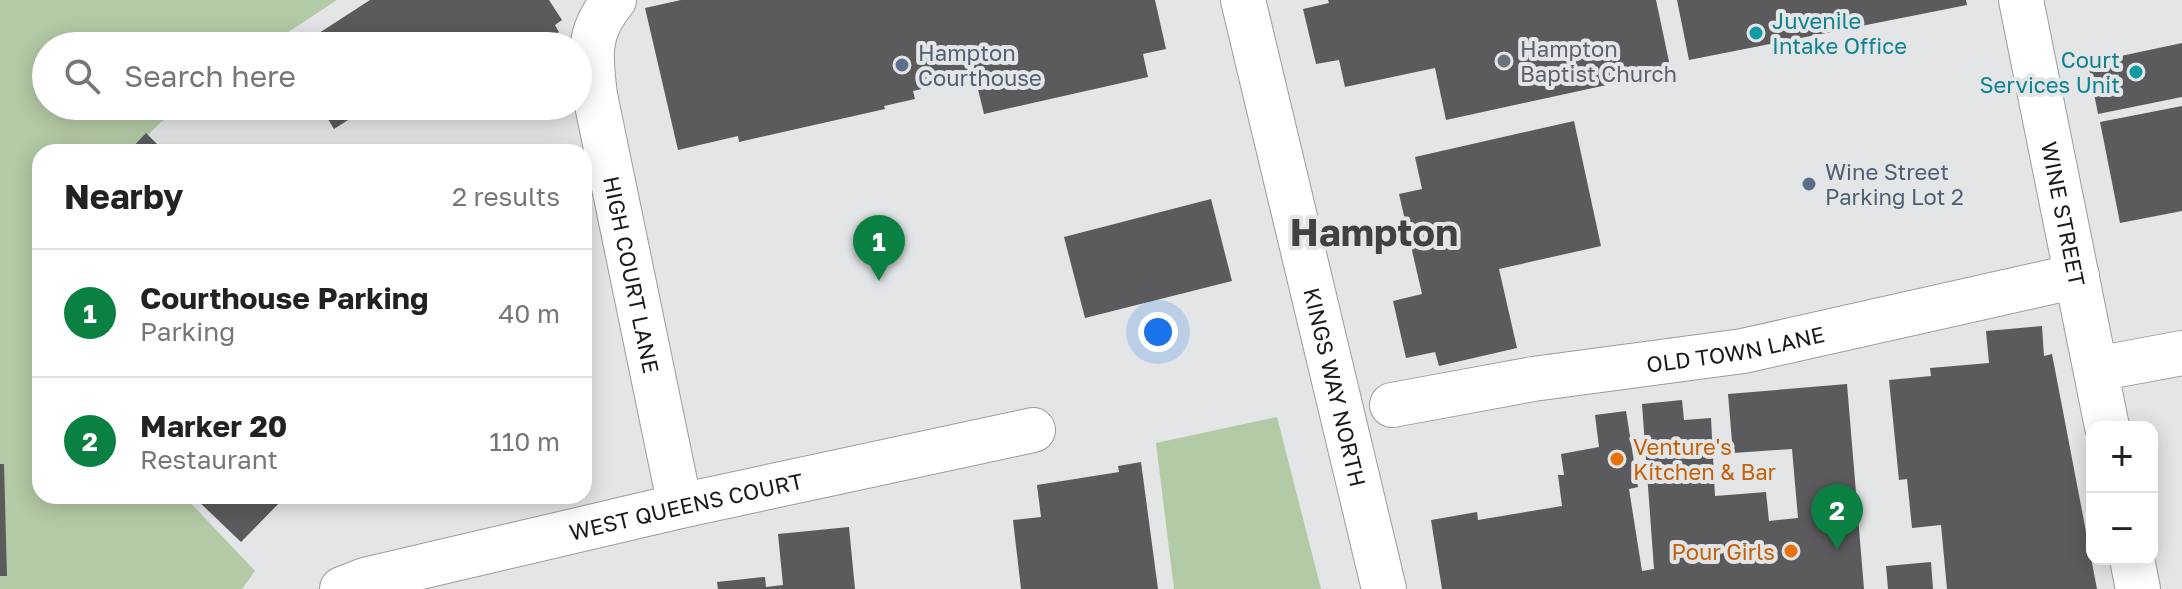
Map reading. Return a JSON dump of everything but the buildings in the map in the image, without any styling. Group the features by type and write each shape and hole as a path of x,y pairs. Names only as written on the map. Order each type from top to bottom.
{"street":[{"name":"HIGH COURT LANE","path":"592,43 603,12 614,0"},
{"name":"KINGS WAY NORTH","path":"1243,0 1384,589"},
{"name":"WINE STREET","path":"2021,0 2106,421"},
{"name":"HIGH COURT LANE","path":"592,73 680,506"},
{"name":"OLD TOWN LANE","path":"1392,405 1533,379 1743,351 2077,276"},
{"path":"2096,369 2182,353"},
{"name":"WEST QUEENS COURT","path":"342,589 365,580 680,506 1033,430"},
{"path":"2133,565 2138,589"}],"green space":[{"path":"0,0 337,0 288,32 32,32 32,120 164,120 139,144 32,144 32,504 192,504 255,571 242,589 0,589"},
{"path":"1277,417 1321,589 1174,589 1156,443"}],"place":[{"name":"Juvenile Intake Office","path":"1756,33"},
{"name":"Hampton Baptist Church","path":"1504,61"},
{"name":"Hampton Courthouse","path":"902,65"},
{"name":"Court Services Unit","path":"2136,72"},
{"name":"Wine Street Parking Lot 2","path":"1809,184"},
{"name":"Courthouse Parking","path":"879,281"},
{"name":"Venture's Kitchen & Bar","path":"1617,459"},
{"name":"Marker 20","path":"1837,550"},
{"name":"Pour Girls","path":"1791,551"}],"district":[{"name":"Hampton","path":"1374,231"}]}
